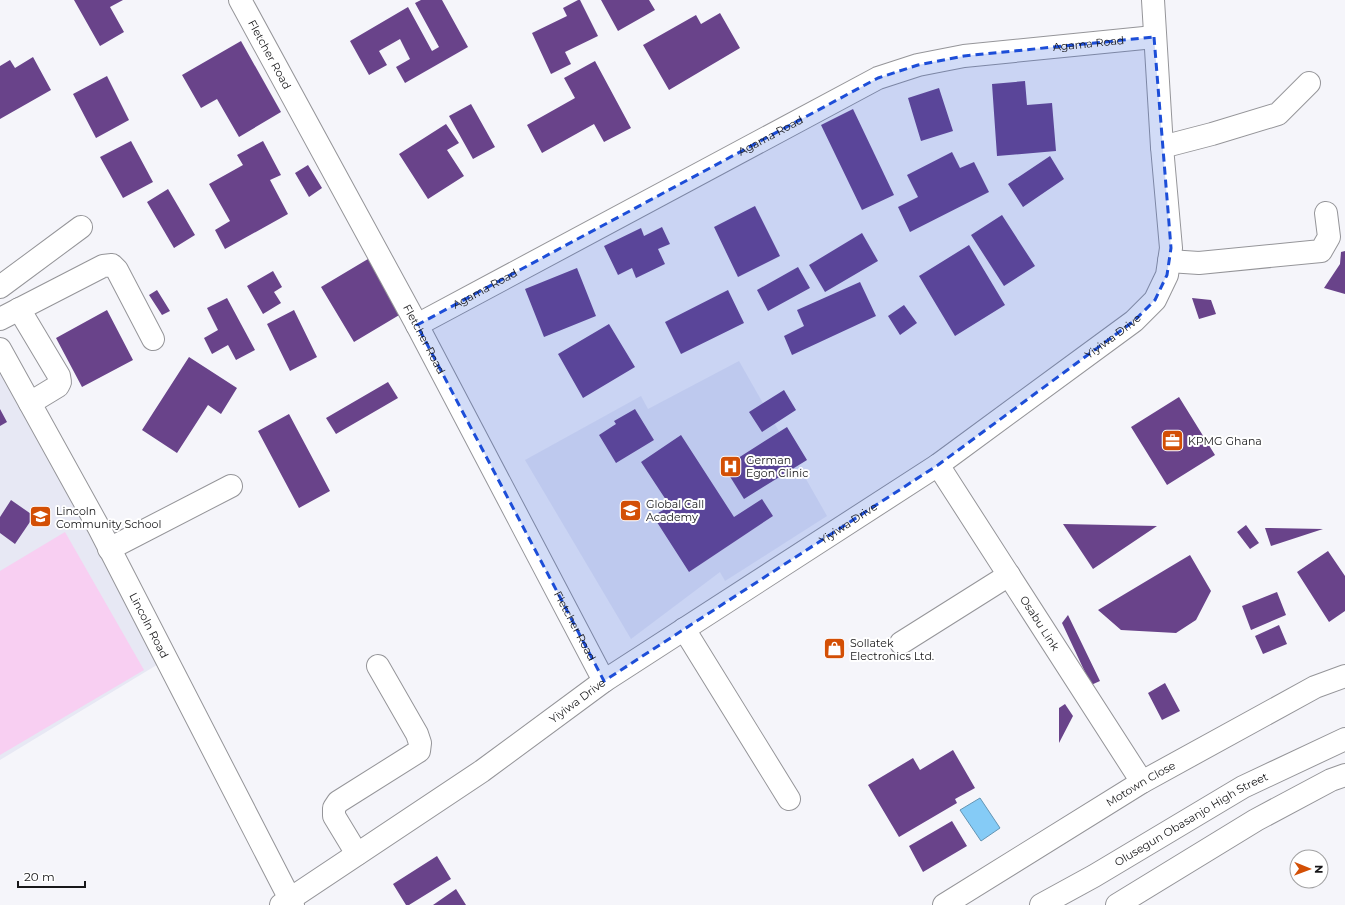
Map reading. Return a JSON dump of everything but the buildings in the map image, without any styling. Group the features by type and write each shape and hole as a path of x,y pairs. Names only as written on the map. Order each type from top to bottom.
{"street":[{"name":"Fletcher Road","path":"240,0 417,325 604,681"},
{"name":"Yiyiwa Drive","path":"288,903 357,854 482,771 604,681 938,465 1134,321 1155,300 1167,275 1171,248 1154,37 1153,0"},
{"name":"Agama Road","path":"417,325 878,78 918,64 964,56 1154,37"},
{"path":"1162,147 1278,114 1309,83"},
{"path":"1169,261 1199,263 1321,251 1329,238 1326,213"},
{"path":"0,287 81,227"},
{"path":"0,319 102,266 112,265 117,270 153,339"},
{"path":"19,309 59,376 60,382 58,386 30,403"},
{"name":"Lincoln Road","path":"0,349 109,549 288,903"},
{"name":"Osabu Link","path":"938,465 1142,782"},
{"path":"109,549 231,486"},
{"path":"901,643 1009,575"},
{"path":"684,629 789,799"},
{"path":"357,854 334,816 334,808 338,802 419,751 420,743 417,734 378,666"},
{"name":"Motown Close","path":"944,905 1142,782 1314,687 1345,676"},
{"name":"Olusegun Obasanjo High Street","path":"1041,905 1094,876 1243,787 1345,739"},
{"path":"1118,905 1256,820 1331,780 1345,775"}],"highlighted area":[{"path":"1154,37 1171,248 1167,275 1155,300 1134,321 938,465 604,681 417,325 878,78 918,65 964,56"}],"shaded area":[{"path":"739,361 827,516 725,581 720,572 631,639 525,460 641,396 648,409"},
{"name":"Lincoln Community School","path":"0,370 160,663 0,760"},
{"name":"Lincoln Community School","path":"65,532 144,670 0,755 0,571"}],"water":[{"path":"980,798 1000,828 981,841 960,810"}],"place":[{"name":"KPMG Ghana","path":"1173,441"},
{"name":"German Egon Clinic","path":"730,466"},
{"name":"Global Call Academy","path":"630,510"},
{"name":"Lincoln Community School","path":"40,517"},
{"name":"Sollatek Electronics Ltd.","path":"834,649"}]}
